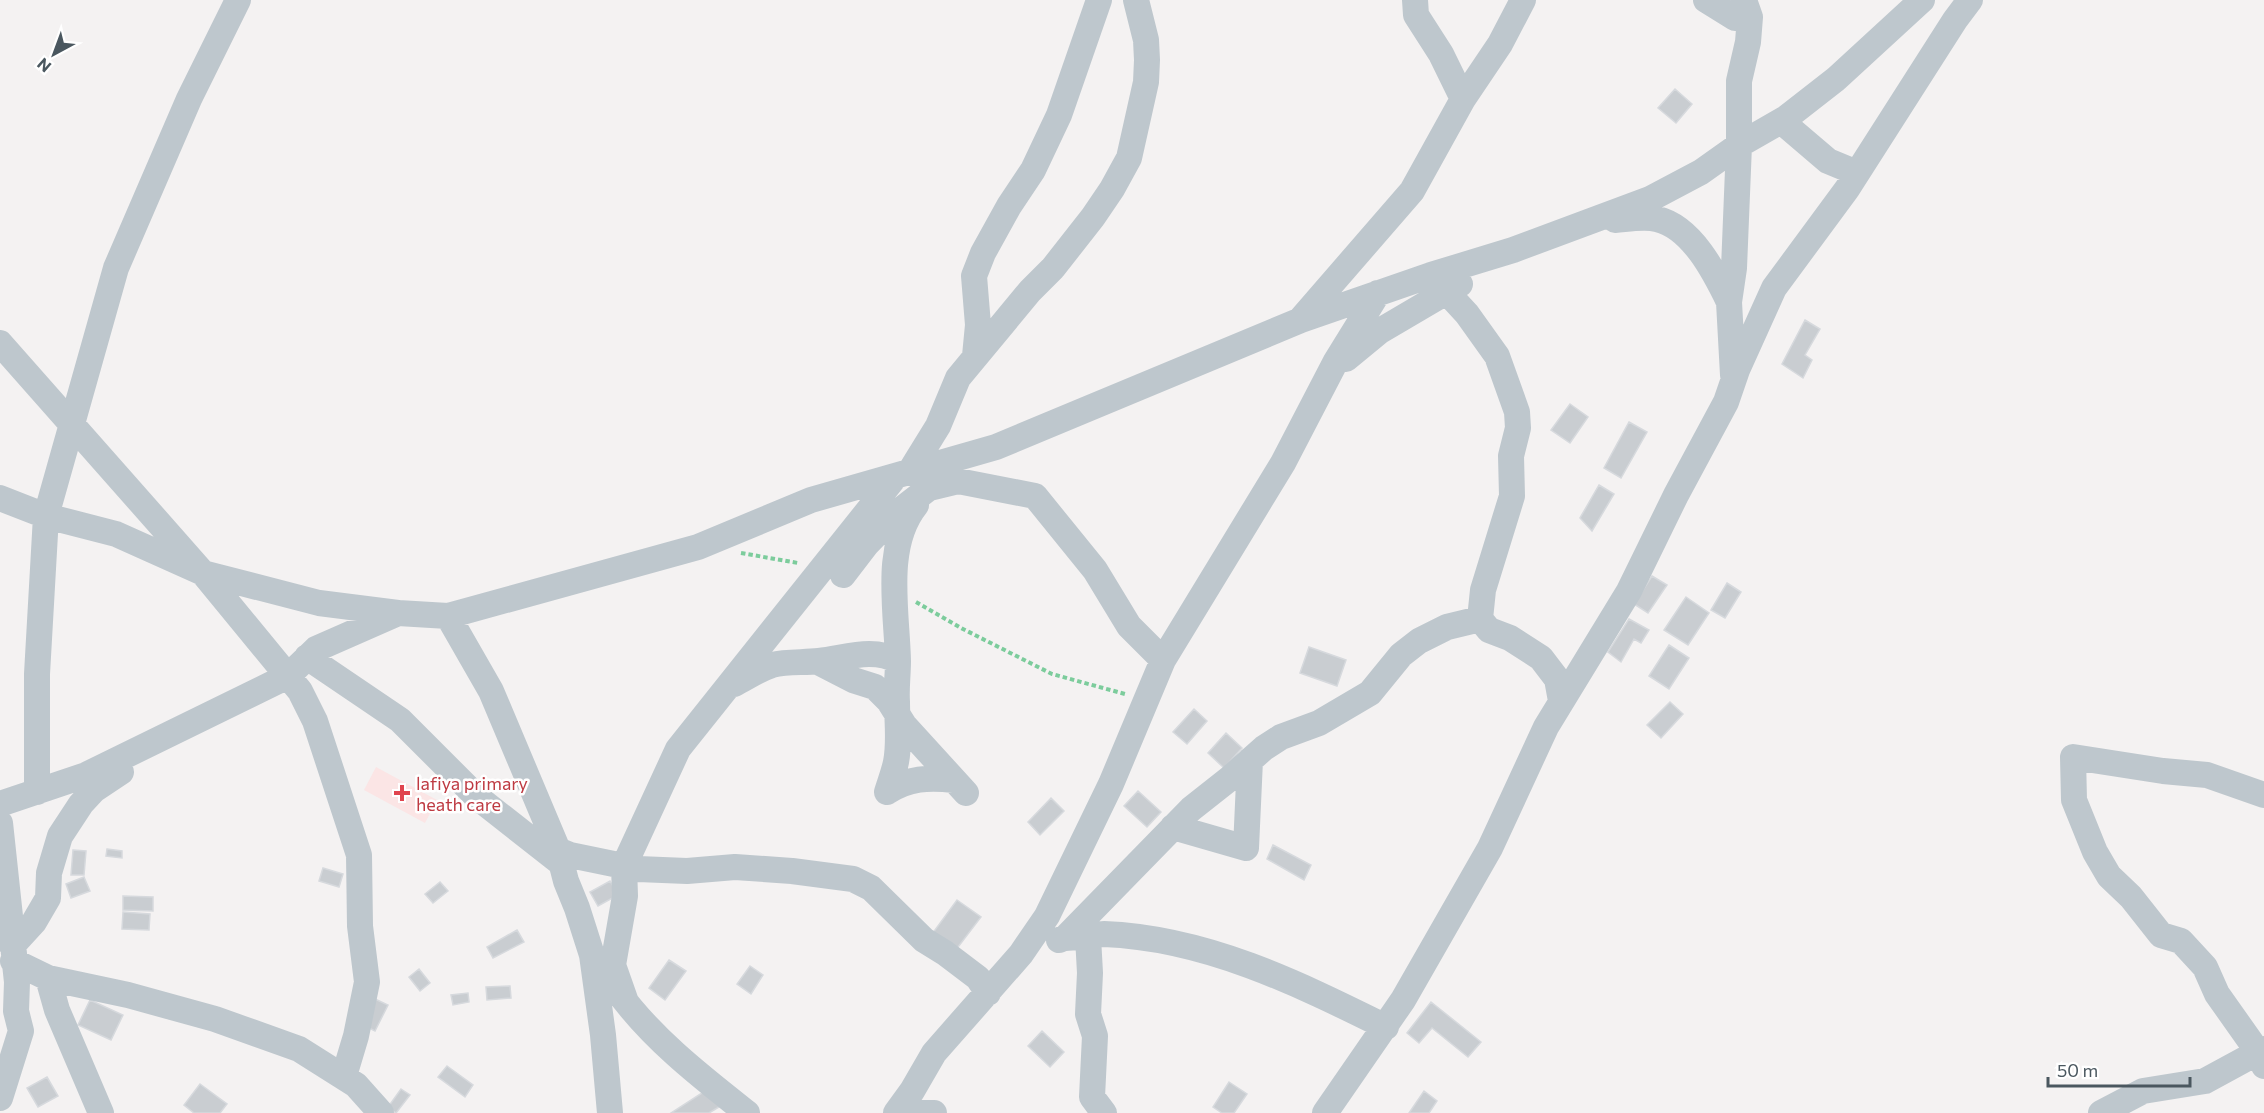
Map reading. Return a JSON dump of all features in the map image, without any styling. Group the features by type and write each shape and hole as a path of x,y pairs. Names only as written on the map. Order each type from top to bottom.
{"street":[{"path":"37,792 37,674 46,516 116,268 189,99 238,0"},
{"path":"975,356 978,325 974,276 983,253 1009,206 1033,170 1059,115 1099,0"},
{"path":"832,572 866,545 898,512 958,378 1030,291 1053,268 1112,189 1129,159 1146,82 1147,60 1146,40 1136,0"},
{"path":"1415,0 1416,15 1441,54 1463,99"},
{"path":"1301,320 1412,191 1463,99 1500,44 1523,0"},
{"path":"1706,0 1735,18 1747,8"},
{"path":"1322,387 1348,357 1439,284 1513,250 1660,194 1701,172 1739,145 1781,121 1836,80 1922,0"},
{"path":"1325,1113 1386,1027 1490,848 1546,727 1629,591 1726,402 1734,378 1774,288 1857,173 1954,20 1970,0"},
{"path":"1734,378 1729,302 1734,268 1739,81 1748,42 1747,8"},
{"path":"1781,121 1828,161 1857,173"},
{"path":"1593,221 1656,219 1672,226 1694,244 1715,273 1729,302"},
{"path":"0,498 46,516 116,534 203,573 319,603 398,613 448,616 698,547 811,500 911,479 996,447 1301,320 1378,293 1439,284"},
{"path":"1439,284 1467,314 1497,356 1516,412 1518,428 1511,456 1512,496 1483,590 1480,619 1489,630 1510,638 1541,658 1557,679 1561,701"},
{"path":"896,1113 934,1053 1021,954 1047,916 1077,858 1163,660 1283,463 1336,361 1378,293"},
{"path":"0,343 203,573 300,691 315,721 360,855 360,926 367,982 356,1036 344,1076"},
{"path":"626,1002 613,965 625,896 624,866 678,749 729,686 832,572 911,479"},
{"path":"818,662 852,680 875,687 889,701 897,714 904,725 960,786 941,778 908,781 886,792 896,762 897,714 898,661 894,593 896,557 911,511 911,479"},
{"path":"911,479 958,481 1035,496 1095,570 1129,626 1163,660"},
{"path":"0,804 86,775 288,676 316,649 398,613"},
{"path":"448,616 491,691 559,856 577,908 592,955 603,1035 610,1113"},
{"path":"1077,937 1173,827 1264,748 1281,737 1319,723 1370,693 1401,655 1419,641 1447,627 1480,619"},
{"path":"729,686 772,665 818,662 857,654 890,656 898,661"},
{"path":"307,657 400,720 477,797 559,856 570,855 663,871 746,868 853,879 871,888 924,940 945,952 978,978 988,993"},
{"path":"13,954 48,897 50,873 60,836 81,804 94,790 184,727"},
{"path":"2108,1109 2143,1091 2205,1081 2262,1056 2217,994 2205,967 2181,941 2161,935 2131,897 2109,876 2095,852 2074,800 2073,757 2163,771 2207,775 2264,795"},
{"path":"1173,827 1246,848 1250,760"},
{"path":"0,823 17,982 16,1011 21,1031 0,1098"},
{"path":"1021,954 1077,937 1102,934 1153,939 1244,962 1309,989 1386,1027"},
{"path":"1077,937 1090,973 1088,1014 1095,1036 1092,1097 1104,1113"},
{"path":"13,954 48,978 128,995 215,1019 299,1049 344,1076 370,1099 381,1113"},
{"path":"592,955 626,1002 667,1046 747,1113"},
{"path":"48,978 57,1010 102,1113"},
{"path":"2108,1109 2140,1113"},
{"path":"896,1113 934,1113"}],"path":[{"path":"733,552 832,572"},
{"path":"894,593 911,599 963,629 1052,674 1146,699"}],"shaded area":[{"path":"376,767 437,800 425,823 364,790"}],"building":[{"path":"1675,89 1692,104 1676,123 1658,108"},
{"path":"1805,320 1820,329 1805,355 1812,360 1803,378 1782,364"},
{"path":"1570,404 1588,417 1570,443 1551,430"},
{"path":"1629,422 1647,432 1621,478 1604,468"},
{"path":"1599,485 1614,494 1592,531 1580,518"},
{"path":"1652,576 1667,585 1648,613 1634,604"},
{"path":"1727,583 1741,592 1725,618 1711,610"},
{"path":"1686,597 1709,613 1688,645 1664,630"},
{"path":"1629,619 1649,630 1641,643 1634,639 1621,662 1608,652"},
{"path":"1669,645 1689,658 1669,689 1649,676"},
{"path":"1309,647 1346,660 1337,686 1300,673"},
{"path":"1670,702 1683,714 1661,738 1647,725"},
{"path":"1194,709 1207,721 1187,744 1173,732"},
{"path":"1226,733 1242,748 1224,768 1208,753"},
{"path":"1138,791 1161,812 1147,827 1124,806"},
{"path":"1051,798 1064,811 1040,835 1028,822"},
{"path":"1273,845 1311,865 1304,880 1267,859"},
{"path":"107,849 122,851 122,858 106,856"},
{"path":"73,850 86,851 84,875 71,875"},
{"path":"323,868 343,874 339,887 319,881"},
{"path":"84,877 90,891 71,898 66,884"},
{"path":"610,881 618,895 598,906 590,892"},
{"path":"440,882 448,891 433,903 425,894"},
{"path":"123,896 153,897 153,911 123,910"},
{"path":"957,900 981,917 955,951 932,934"},
{"path":"123,912 150,914 149,930 122,929"},
{"path":"517,930 524,942 493,958 487,947"},
{"path":"669,960 686,971 665,1000 649,988"},
{"path":"750,966 763,975 751,994 737,984"},
{"path":"419,969 430,983 420,991 409,977"},
{"path":"510,986 511,998 487,1000 486,987"},
{"path":"468,993 469,1002 453,1005 451,995"},
{"path":"375,999 388,1005 375,1031 363,1025"},
{"path":"90,1000 123,1015 111,1040 78,1025"},
{"path":"1431,1002 1481,1042 1468,1057 1432,1028 1419,1043 1407,1033"},
{"path":"1042,1031 1064,1052 1050,1067 1028,1046"},
{"path":"447,1066 473,1085 465,1097 438,1077"},
{"path":"47,1077 58,1096 38,1107 27,1088"},
{"path":"1229,1082 1247,1094 1234,1113 1222,1113 1213,1107"},
{"path":"200,1084 227,1104 220,1113 194,1113 184,1105"},
{"path":"401,1089 410,1095 396,1113 388,1107"},
{"path":"708,1089 719,1107 709,1113 671,1113"},
{"path":"1424,1091 1437,1101 1429,1113 1409,1113"}],"place":[{"name":"lafiya primary heath care","path":"402,793"}]}
